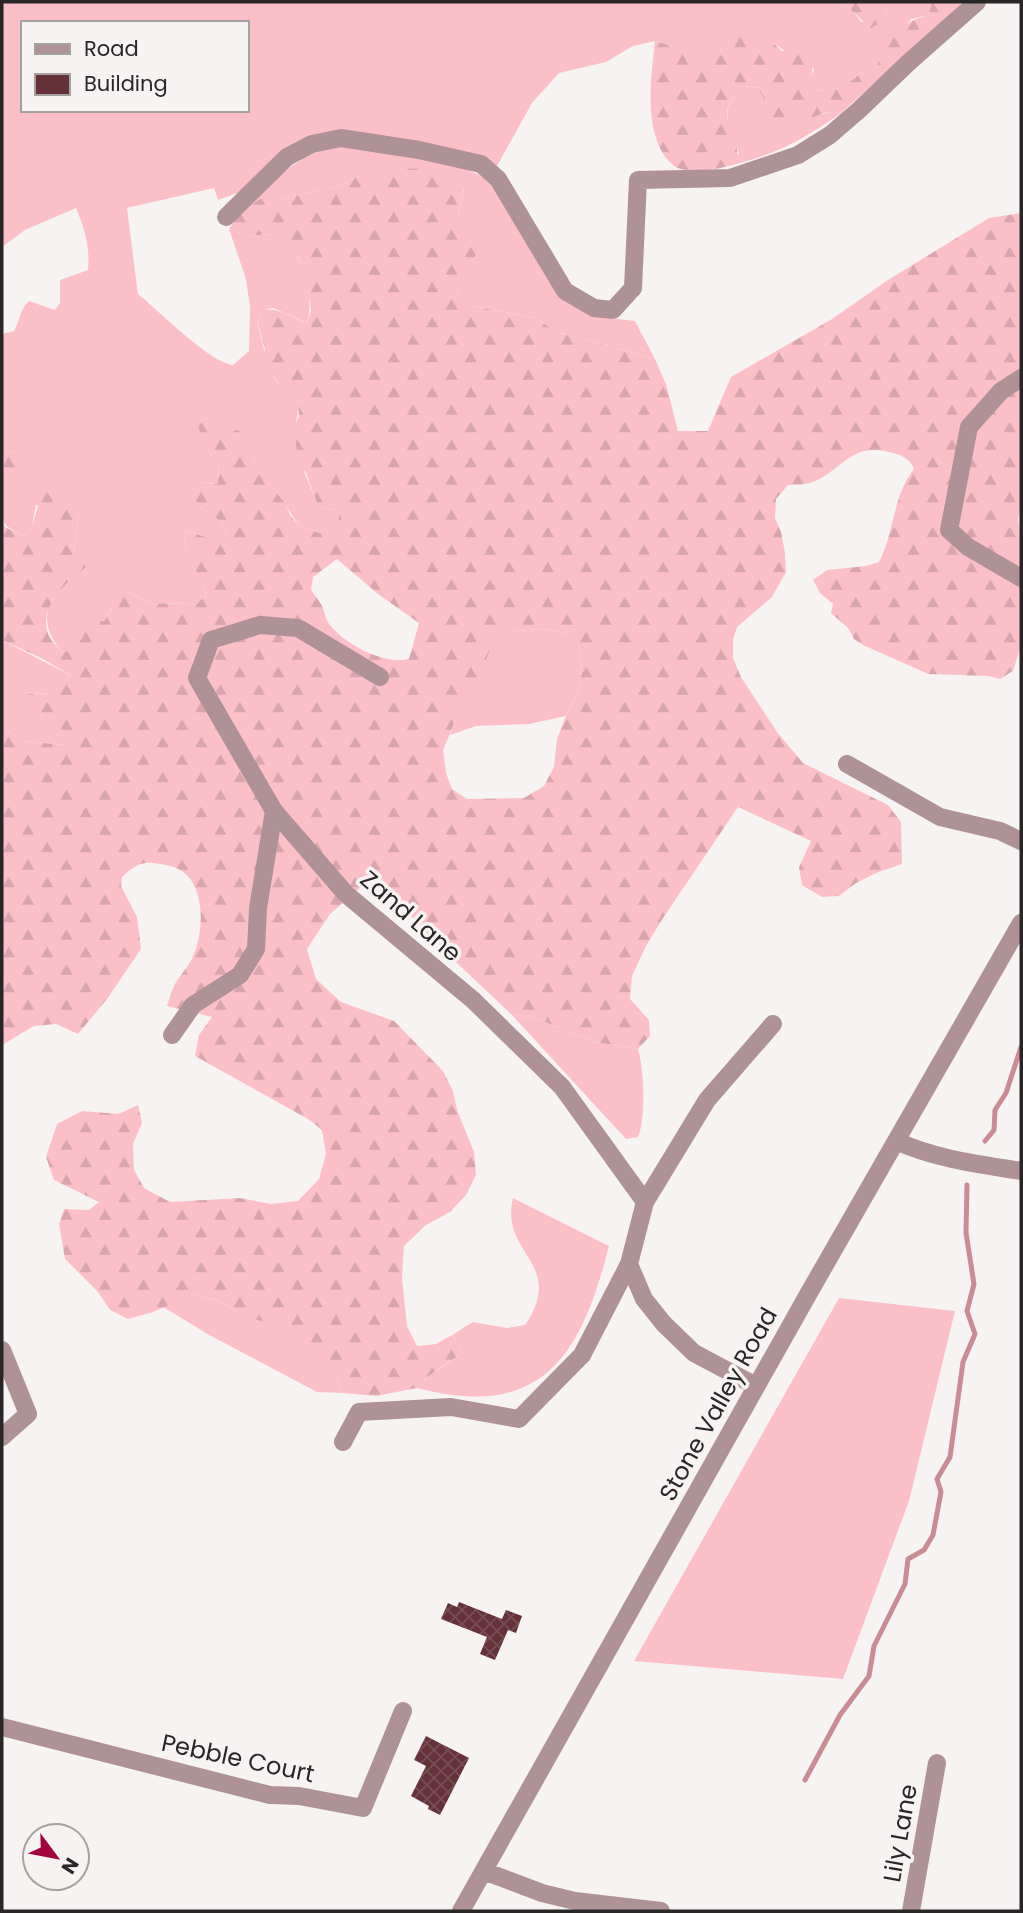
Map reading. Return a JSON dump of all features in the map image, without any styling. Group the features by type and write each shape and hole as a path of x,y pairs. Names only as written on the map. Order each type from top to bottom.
{"street":[{"path":"226,217 287,157 322,142 341,138 419,150 481,164 498,179 565,291 594,308 613,310 633,288 638,180 730,178 798,155 830,135 977,2"},
{"path":"1021,378 1002,391 969,427 949,530 968,547 1021,578"},
{"name":"Zand Lane","path":"380,677 298,628 260,625 211,640 197,678 274,811 346,894 473,1000 562,1087 645,1202"},
{"path":"847,764 940,817 1000,831 1021,841"},
{"path":"172,1035 193,1005 240,975 256,949 258,908 274,811"},
{"name":"Stone Valley Road","path":"461,1911 756,1386 1021,923"},
{"path":"343,1441 359,1412 451,1407 519,1419 582,1355 629,1264 645,1202 707,1100 773,1024"},
{"path":"895,1141 924,1153 953,1160 1021,1171"},
{"path":"629,1264 644,1299 664,1324 694,1353 756,1386"},
{"path":"2,1350 28,1414 2,1437"},
{"name":"Pebble Court","path":"2,1727 270,1795 299,1796 363,1808 403,1711"},
{"name":"Lily Lane","path":"911,1911 937,1763"},
{"path":"484,1871 542,1894 564,1899 661,1911"}],"green space":[{"path":"2,2 836,2 854,12 861,22 882,21 892,2 928,2 931,5 929,15 911,19 882,56 877,67 865,67 847,84 835,89 811,90 814,69 774,44 731,39 721,50 709,56 655,41 633,46 606,62 559,73 532,103 497,166 479,156 339,133 240,192 218,200 214,188 127,208 138,294 198,346 223,362 233,365 249,351 250,307 246,279 229,229 247,236 270,234 299,259 309,291 307,323 273,308 263,310 257,320 275,378 281,388 298,403 295,431 297,450 318,506 340,511 338,521 322,533 300,525 262,477 245,433 205,419 205,445 219,465 218,484 196,482 200,507 223,523 227,537 206,537 187,531 184,546 206,594 197,604 150,603 123,589 104,621 79,640 70,651 63,653 53,640 47,616 56,596 85,567 74,550 79,511 36,505 32,526 24,536 4,522 1,512 2,496 23,478 15,452 2,451 2,334 14,331 29,301 55,310 60,303 60,280 88,270 87,246 76,208 25,230 2,247"},
{"path":"836,2 892,2 882,21 870,29 854,12"},
{"path":"928,2 958,2 961,5 841,113 830,112 798,120 769,117 768,107 758,88 743,86 733,98 727,117 736,143 736,163 713,169 685,170 673,165 663,154 657,140 651,107 655,41 672,46 680,43 709,55 721,50 731,39 745,35 774,44 782,51 811,53 811,90 835,89 847,84 865,67 877,66 886,47 902,27 929,15 931,5"},
{"path":"743,86 758,88 770,117 796,119 829,112 841,113 781,148 728,166 739,153 729,126 728,110 735,94"},
{"path":"342,145 439,161 476,173 490,181 555,290 582,310 635,321 655,359 557,332 536,318 473,306 455,293 465,274 468,226 458,213 464,189 363,174 337,187 279,199 260,199 245,209 300,161"},
{"path":"392,168 427,169 454,176 464,188 458,213 479,249 455,293 473,306 536,318 557,332 655,359 666,384 678,431 708,431 731,377 832,319 888,280 989,218 1021,213 1021,502 1018,519 1021,545 1021,645 1013,671 1000,679 988,676 928,674 863,645 854,639 848,628 831,613 833,604 820,593 813,580 827,570 879,562 897,503 914,469 903,457 878,450 856,454 810,483 788,485 776,499 775,518 781,532 786,572 772,597 737,627 733,640 733,658 741,677 777,732 803,763 888,805 901,822 902,864 856,883 839,896 822,897 802,885 799,867 811,841 738,807 663,918 632,976 630,999 649,1020 650,1036 638,1049 595,1042 535,1018 511,1014 425,933 400,902 368,881 330,914 307,949 316,979 341,1002 394,1021 443,1071 453,1091 457,1110 474,1152 476,1175 466,1195 450,1212 426,1225 404,1246 402,1278 407,1326 417,1346 436,1344 452,1335 462,1352 417,1388 376,1396 343,1393 333,1371 290,1329 247,1317 217,1300 193,1295 128,1319 110,1310 98,1292 65,1259 59,1224 64,1209 89,1210 99,1202 54,1180 46,1157 57,1124 82,1111 118,1114 138,1105 142,1123 133,1144 134,1170 144,1188 170,1202 240,1198 271,1204 298,1201 319,1179 326,1154 322,1130 308,1119 195,1056 199,1035 212,1017 167,1006 176,982 192,958 200,930 200,903 190,879 182,871 170,866 144,863 122,877 121,886 137,917 141,949 107,999 78,1034 56,1024 34,1026 2,1045 2,728 23,741 66,745 41,716 27,694 55,693 70,675 2,640 2,521 5,527 24,536 32,526 42,493 57,487 73,492 79,511 74,550 86,567 62,588 50,606 46,625 49,636 63,653 70,650 90,622 104,621 112,608 106,594 112,588 123,589 150,603 197,604 206,594 184,546 187,531 206,537 227,537 223,523 200,507 188,488 196,482 218,484 219,465 205,445 198,426 205,419 245,433 254,439 252,449 256,466 299,524 321,533 338,521 340,511 318,506 306,473 298,463 294,427 299,416 298,403 287,397 264,359 265,350 257,320 263,310 269,309 307,323 311,311 306,276 299,258 270,234 247,236 229,229 242,210 260,199 279,199 337,187 363,174","holes":["337,559 378,594 419,623 409,659 388,659 366,652 346,640 330,625 321,604 311,590 313,577","544,629 565,633 578,643 581,669 579,689 557,739 554,767 544,786 524,798 467,799 452,789 446,773 443,750 456,719 470,702 492,645 512,631"]},
{"path":"2,451 15,452 25,465 23,478 2,497"},
{"path":"544,629 565,633 578,643 581,669 579,689 566,716 529,724 476,726 450,735 456,719 470,701 492,645 512,631"},
{"path":"2,640 70,675 55,693 28,694 41,716 66,745 23,741 2,728"},
{"path":"511,1014 535,1018 595,1042 638,1049 643,1093 638,1137 626,1139"},
{"path":"513,1198 609,1246 585,1319 569,1348 549,1371 525,1387 496,1395 460,1396 417,1388 462,1352 452,1335 473,1322 507,1328 525,1325 536,1304 539,1287 536,1272 515,1233 511,1217"},
{"path":"193,1295 217,1300 247,1317 290,1328 333,1371 343,1393 317,1392 211,1336 163,1307"},
{"path":"839,1298 955,1311 909,1501 843,1679 634,1661"}],"building":[{"path":"459,1602 502,1619 506,1610 522,1616 516,1633 508,1630 495,1660 480,1654 487,1637 441,1619 448,1603 457,1607"},
{"path":"426,1736 469,1758 440,1815 411,1796 426,1766 414,1760"}],"waterway":[{"path":"985,1141 994,1130 995,1110 1006,1093 1021,1047"},
{"path":"805,1780 840,1715 869,1676 874,1646 905,1584 908,1559 924,1550 933,1535 941,1492 937,1479 950,1457 963,1362 975,1334 967,1311 974,1284 966,1233 967,1185"}]}
